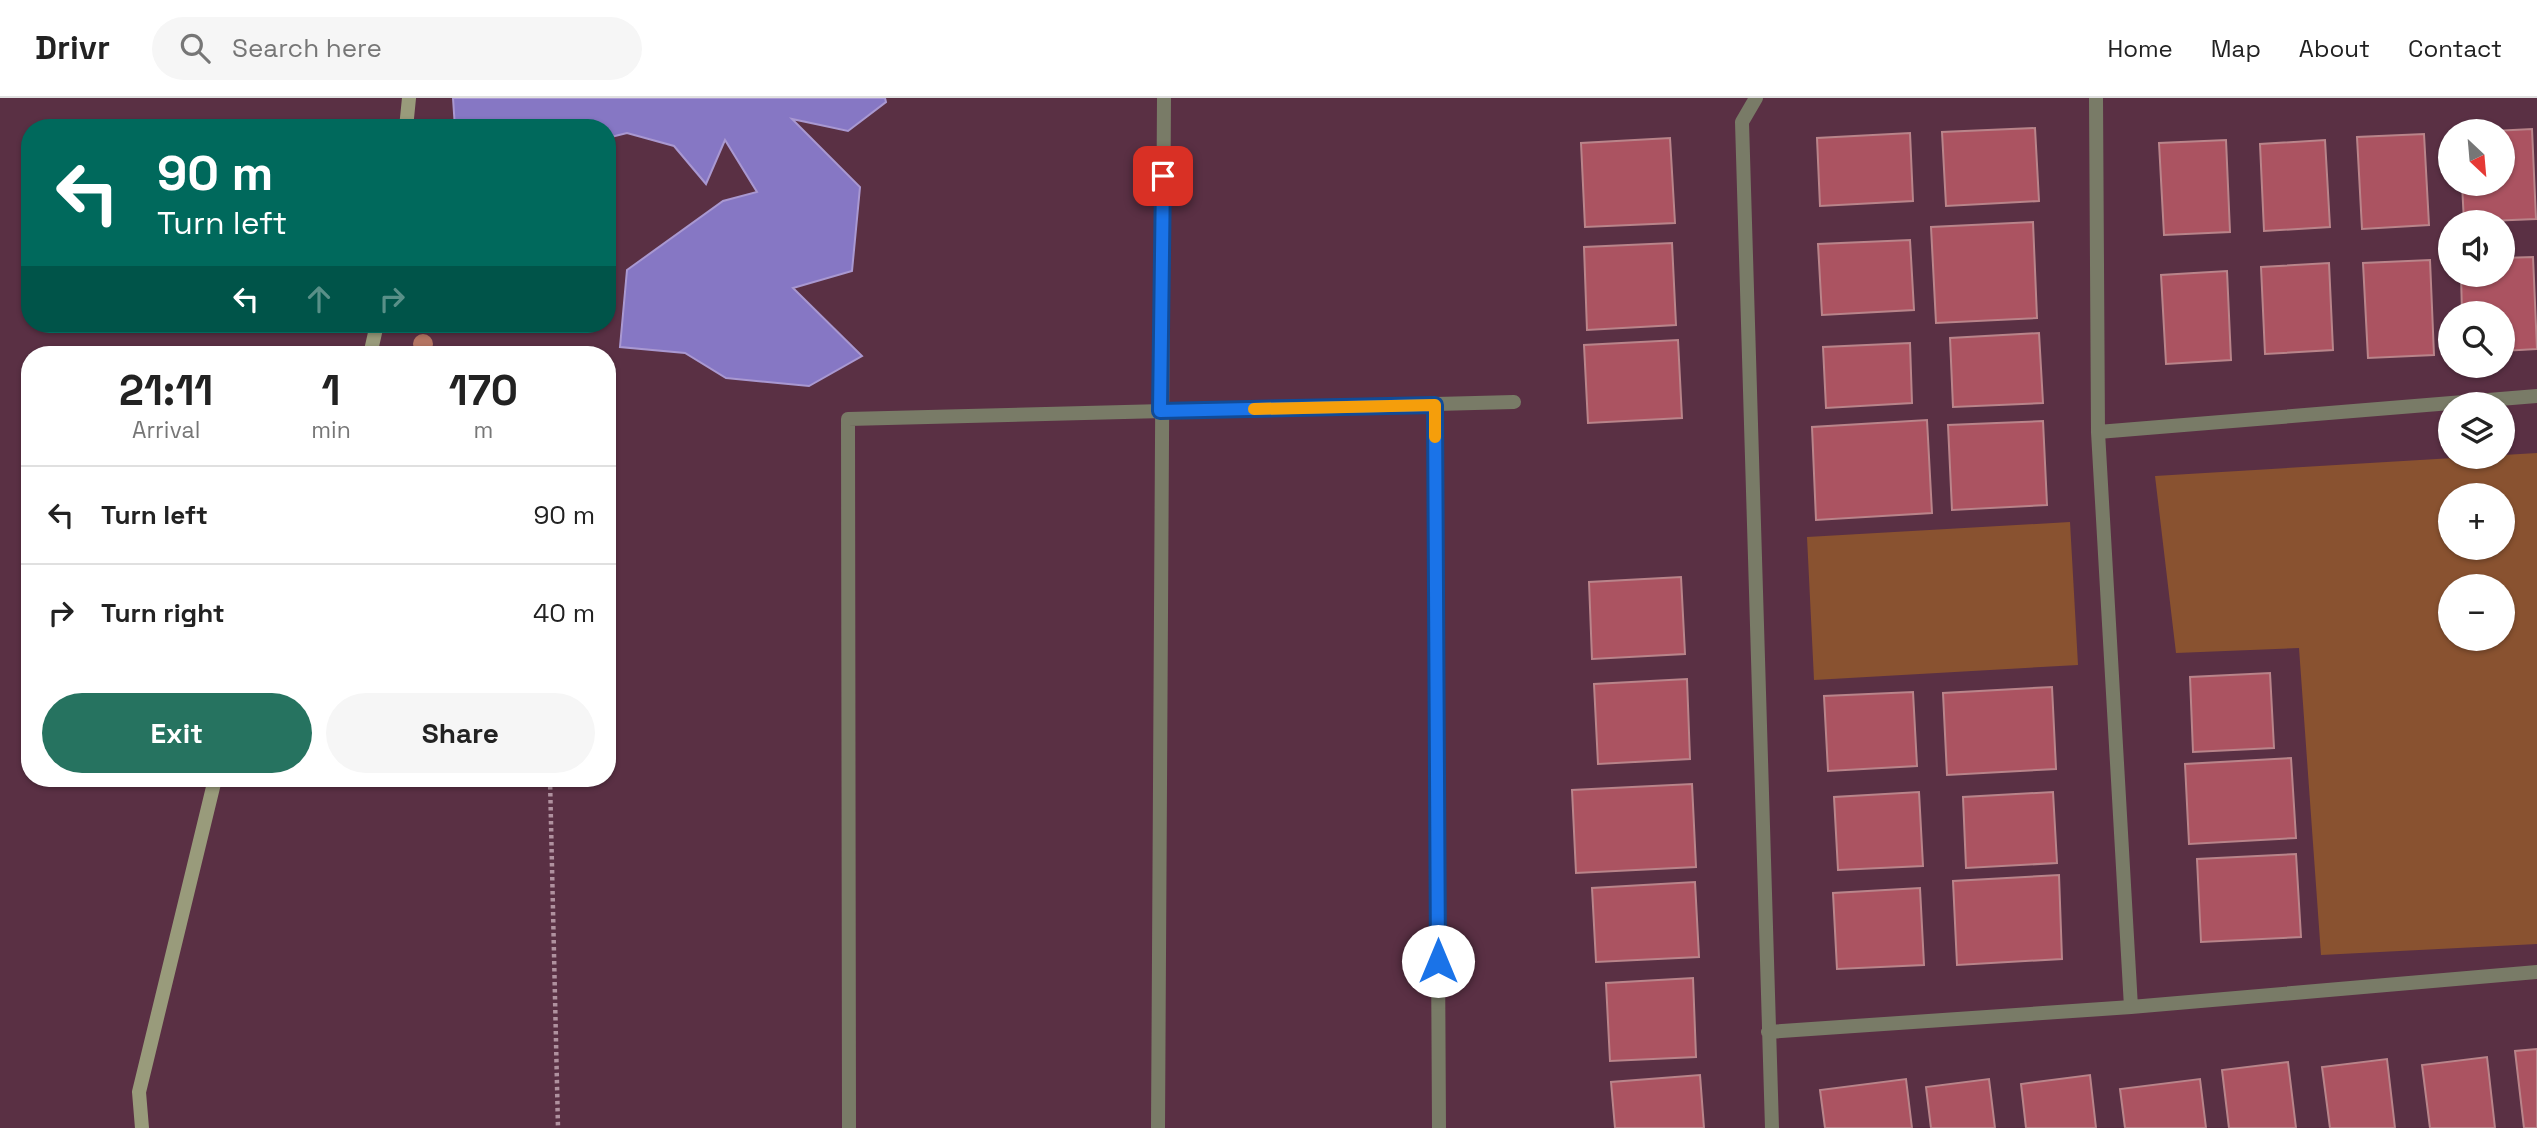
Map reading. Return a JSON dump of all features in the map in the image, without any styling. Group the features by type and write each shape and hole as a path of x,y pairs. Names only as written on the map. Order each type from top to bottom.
{"street":[{"path":"407,119 409,98"},
{"path":"1158,1128 1160,411 1164,98"},
{"path":"1756,98 1742,122 1772,1128"},
{"path":"2096,98 2098,432 2131,1007"},
{"path":"2098,432 2537,396"},
{"path":"849,1128 848,419 1514,402"},
{"path":"1435,405 1439,1128"},
{"path":"142,1128 139,1092 213,787"},
{"path":"1768,1032 2131,1007 2537,972"}],"path":[{"path":"550,787 558,1128"}],"shaded area":[{"path":"453,98 885,98 886,102 848,131 792,119 860,187 852,271 793,288 862,356 809,386 726,378 685,353 620,347 627,270 723,201 757,192 725,140 706,184 674,146 627,133 616,136 616,119 454,119"},
{"path":"2537,453 2537,944 2321,955 2299,648 2176,653 2155,476 2438,459 2438,469 2515,469 2515,454"},
{"path":"2070,522 2078,665 1814,680 1807,537"}],"building":[{"path":"2035,128 2039,201 1946,206 1942,132"},
{"path":"2532,129 2536,219 2515,220 2515,210 2463,210 2463,196 2515,196 2515,130"},
{"path":"1910,133 1913,201 1820,206 1817,138"},
{"path":"2424,134 2429,225 2362,229 2357,137"},
{"path":"1670,138 1675,223 1585,227 1581,143"},
{"path":"2226,140 2230,232 2164,235 2159,143"},
{"path":"2325,140 2330,227 2264,231 2260,144"},
{"path":"2033,222 2037,318 1936,323 1931,227"},
{"path":"1910,240 1914,310 1822,315 1818,244"},
{"path":"1672,243 1676,325 1587,330 1584,247"},
{"path":"2533,257 2537,349 2515,350 2515,301 2462,301 2461,287 2515,287 2515,258"},
{"path":"2430,260 2434,355 2368,358 2363,263"},
{"path":"2329,263 2333,350 2265,354 2261,267"},
{"path":"2227,271 2231,360 2166,364 2161,275"},
{"path":"2039,333 2043,403 1953,407 1950,338"},
{"path":"1678,340 1682,418 1588,423 1584,345"},
{"path":"1910,343 1912,403 1826,408 1823,347"},
{"path":"1927,420 1932,513 1816,520 1812,427"},
{"path":"2043,421 2047,505 1952,510 1948,425"},
{"path":"1681,577 1685,654 1592,659 1589,582"},
{"path":"2270,673 2274,748 2193,752 2190,677"},
{"path":"1687,679 1690,759 1598,764 1594,684"},
{"path":"2052,687 2056,769 1947,775 1943,693"},
{"path":"1913,692 1917,766 1828,771 1824,696"},
{"path":"2291,758 2296,838 2189,844 2185,764"},
{"path":"1692,784 1696,867 1576,873 1572,790"},
{"path":"1919,792 1923,866 1838,870 1834,797"},
{"path":"2053,792 2057,863 1966,868 1963,797"},
{"path":"2296,854 2301,937 2201,942 2197,859"},
{"path":"2059,875 2062,959 1957,965 1953,881"},
{"path":"1695,882 1699,957 1596,962 1592,888"},
{"path":"1920,888 1924,965 1837,969 1833,893"},
{"path":"1693,978 1696,1057 1610,1061 1606,983"},
{"path":"2537,1049 2537,1128 2524,1128 2515,1051"},
{"path":"2487,1057 2495,1128 2430,1128 2422,1065"},
{"path":"2387,1059 2395,1128 2330,1128 2322,1067"},
{"path":"2288,1062 2296,1128 2229,1128 2222,1070"},
{"path":"1700,1075 1704,1128 1615,1128 1611,1082"},
{"path":"2090,1075 2096,1128 2026,1128 2021,1084"},
{"path":"1906,1079 1912,1128 1825,1128 1820,1090"},
{"path":"1989,1079 1995,1128 1931,1128 1926,1087"},
{"path":"2200,1079 2206,1128 2125,1128 2120,1089"}],"slow traffic":[{"path":"1254,409 1435,405 1435,437"}],"route":[{"path":"1163,176 1160,411 1435,405 1438,961"}]}
